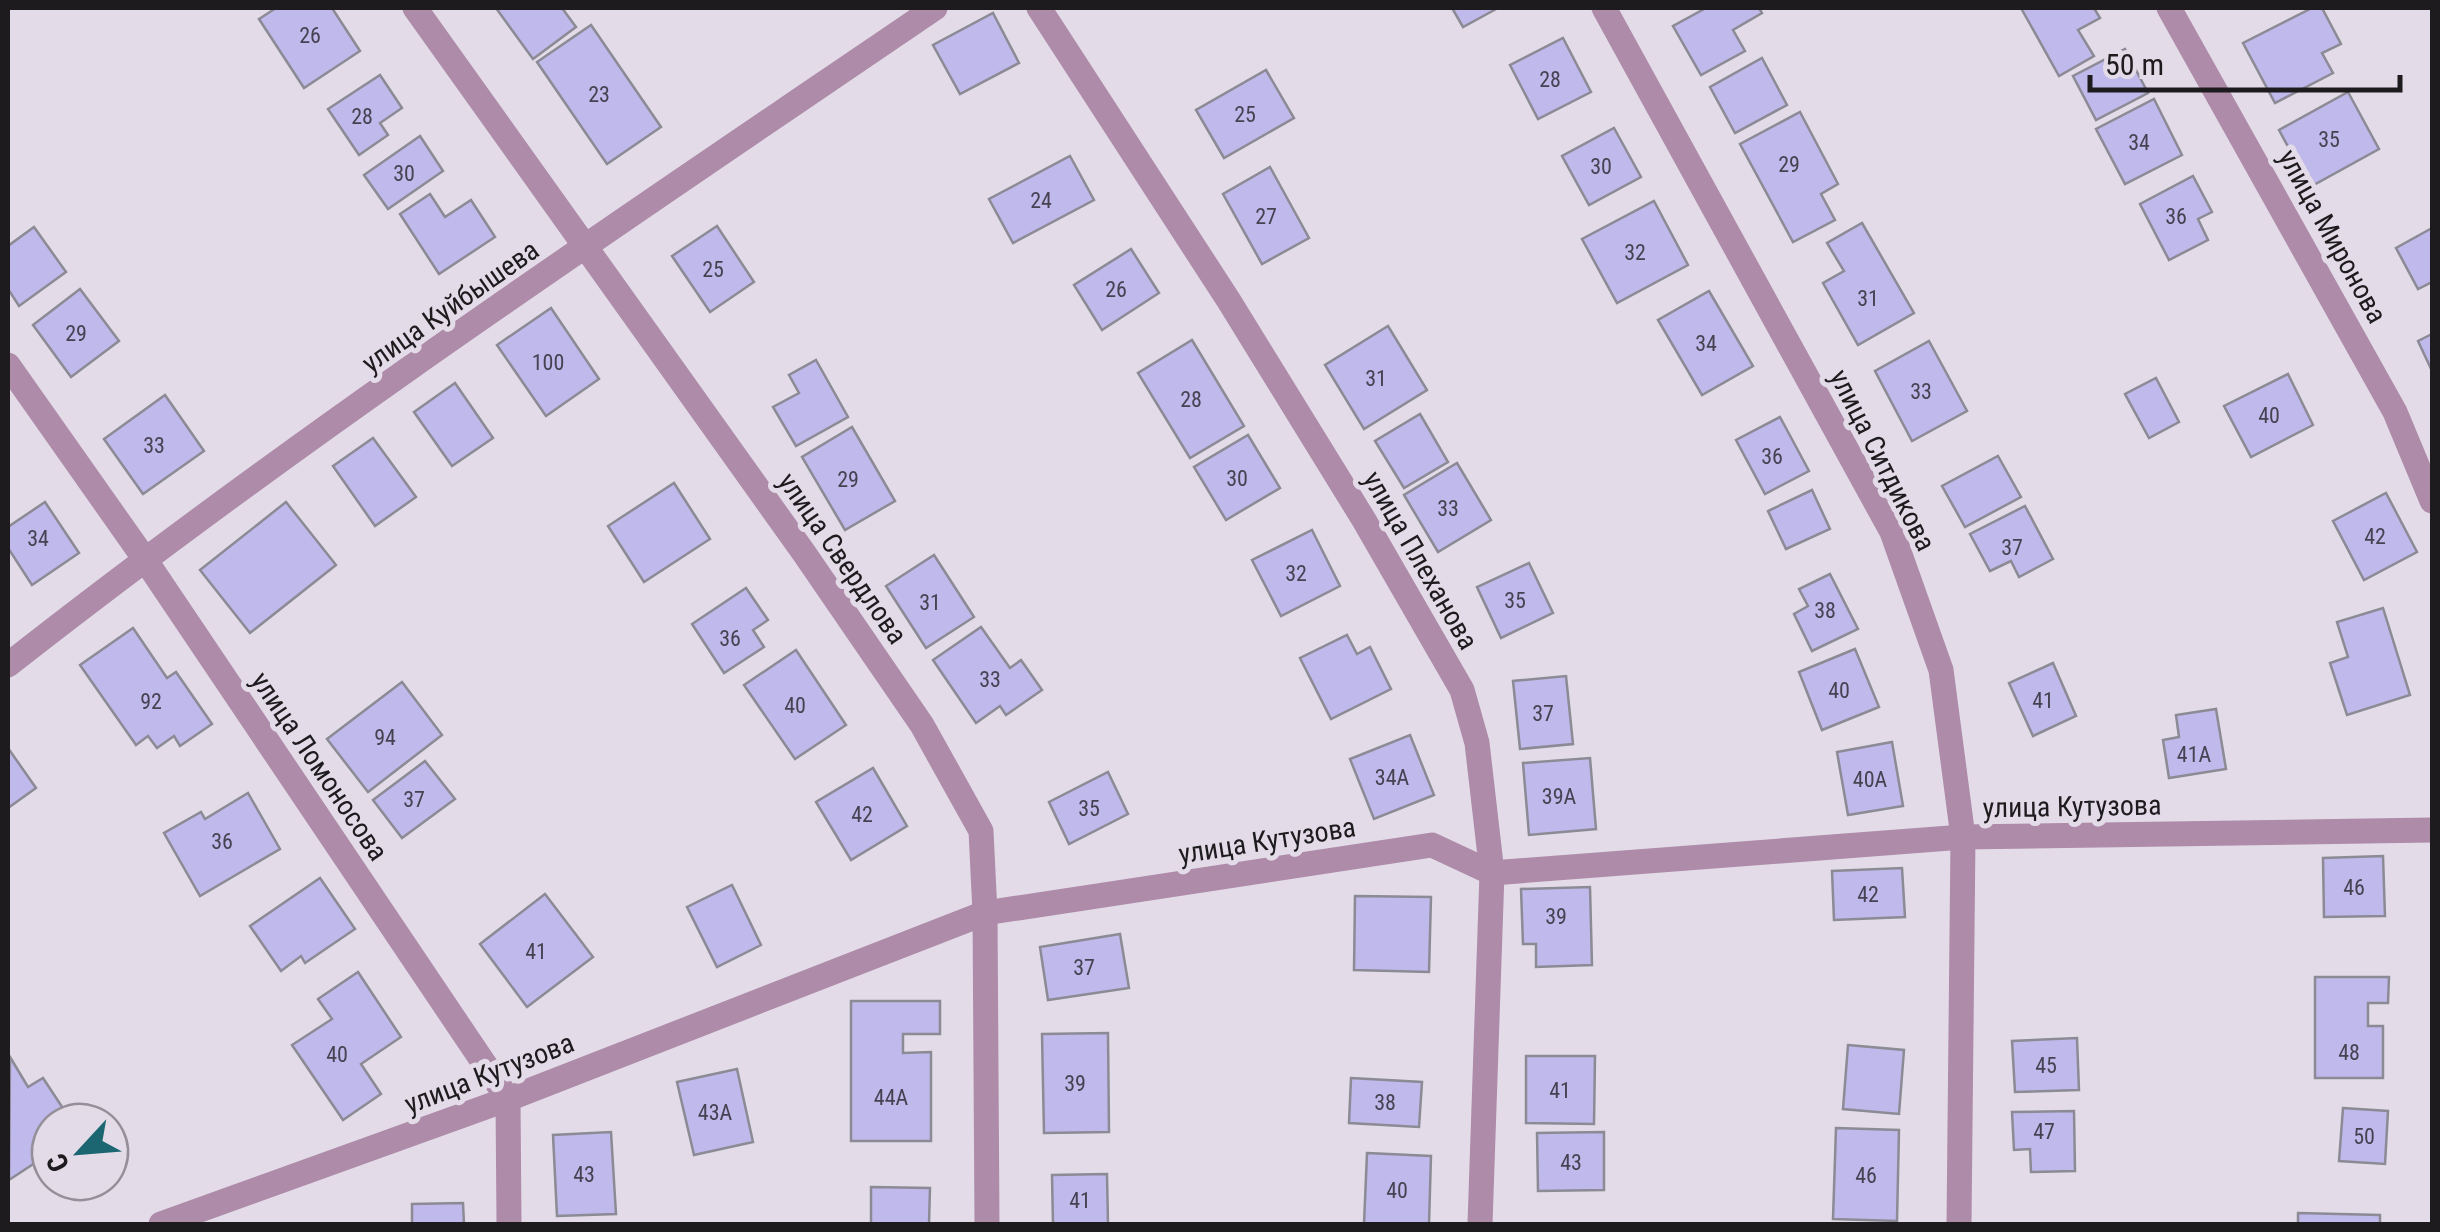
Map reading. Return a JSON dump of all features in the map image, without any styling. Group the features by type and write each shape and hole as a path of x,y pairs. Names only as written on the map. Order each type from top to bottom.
{"street":[{"name":"улица Свердлова","path":"415,8 922,725 981,832 986,1224"},
{"name":"улица Куйбышева","path":"8,665 144,558 586,246 935,8"},
{"name":"улица Плеханова","path":"1039,8 1229,301 1374,536 1462,690 1477,743 1492,873 1480,1224"},
{"name":"улица Ситдикова","path":"1604,8 1892,532 1942,670 1964,837 1960,1224"},
{"name":"улица Миронова","path":"2169,8 2395,412 2432,501"},
{"name":"улица Ломоносова","path":"8,365 144,558 508,1099"},
{"name":"улица Кутузова","path":"162,1224 508,1099 985,914 1432,845 1492,873 1964,837 2432,830"},
{"path":"508,1099 509,1224"}],"building":[{"path":"276,8 332,8 360,51 304,88 259,19"},
{"path":"496,8 562,8 576,27 533,59"},
{"path":"1452,8 1498,8 1463,27"},
{"path":"1706,8 1759,8 1762,13 1733,30 1745,51 1701,75 1673,26"},
{"path":"2021,8 2094,8 2100,18 2078,30 2094,56 2059,76"},
{"path":"2312,8 2322,8 2341,44 2322,53 2333,73 2275,103 2243,43"},
{"path":"993,13 1019,63 960,94 933,45"},
{"path":"591,25 661,127 607,164 537,62"},
{"path":"1563,38 1591,92 1538,119 1510,65"},
{"path":"2125,49 2148,93 2096,120 2073,76"},
{"path":"1762,58 1787,105 1735,133 1710,87"},
{"path":"1266,70 1294,118 1224,158 1196,110"},
{"path":"380,75 402,108 380,123 388,135 359,155 328,109"},
{"path":"2348,92 2379,149 2310,187 2279,130"},
{"path":"2154,99 2182,155 2125,184 2096,129"},
{"path":"1800,112 1838,184 1821,194 1835,220 1793,242 1740,144"},
{"path":"1614,128 1641,177 1589,205 1562,156"},
{"path":"420,136 443,171 388,209 364,175"},
{"path":"1070,156 1094,200 1013,243 989,199"},
{"path":"1270,167 1309,238 1262,264 1223,194"},
{"path":"2193,176 2212,212 2198,219 2208,240 2169,260 2140,204"},
{"path":"430,194 445,217 471,200 495,237 439,274 400,214"},
{"path":"1654,201 1688,265 1617,303 1582,239"},
{"path":"1862,223 1914,313 1858,345 1823,283 1844,271 1827,243"},
{"path":"717,226 754,282 710,312 672,256"},
{"path":"34,227 66,272 19,306 8,289 8,246"},
{"path":"2432,228 2432,282 2418,289 2396,248"},
{"path":"1131,249 1159,293 1102,330 1074,285"},
{"path":"80,289 119,341 71,377 33,325"},
{"path":"1709,291 1753,366 1702,395 1658,320"},
{"path":"551,308 599,379 546,416 497,345"},
{"path":"1388,326 1427,390 1364,429 1325,365"},
{"path":"2432,334 2432,371 2418,341"},
{"path":"1192,340 1244,426 1190,458 1138,373"},
{"path":"1929,341 1967,411 1912,441 1875,371"},
{"path":"816,360 848,417 796,446 773,407 799,393 789,375"},
{"path":"2288,374 2313,425 2251,457 2224,406"},
{"path":"2156,378 2179,422 2149,438 2125,394"},
{"path":"455,383 493,438 452,466 414,412"},
{"path":"165,395 204,451 143,494 104,439"},
{"path":"1420,414 1448,462 1404,488 1375,441"},
{"path":"1780,417 1809,471 1765,494 1736,440"},
{"path":"852,427 895,501 845,530 802,457"},
{"path":"1248,435 1280,488 1226,520 1194,467"},
{"path":"373,438 416,497 375,526 333,466"},
{"path":"1998,456 2021,497 1965,527 1942,486"},
{"path":"1457,463 1491,520 1438,552 1404,495"},
{"path":"674,483 710,539 644,582 608,526"},
{"path":"1812,490 1830,529 1786,549 1768,511"},
{"path":"2386,493 2417,552 2364,580 2333,521"},
{"path":"45,502 79,553 32,585 8,548 8,527"},
{"path":"286,502 336,565 250,633 200,570"},
{"path":"2025,506 2053,559 2019,577 2011,561 1990,571 1970,534"},
{"path":"1312,530 1340,586 1281,616 1252,560"},
{"path":"934,555 974,617 926,648 886,586"},
{"path":"1529,563 1553,613 1501,638 1477,587"},
{"path":"1830,574 1858,629 1812,651 1794,614 1808,606 1799,589"},
{"path":"746,588 768,620 753,630 764,647 724,673 692,624"},
{"path":"2383,608 2410,695 2347,715 2330,663 2348,657 2337,622"},
{"path":"981,627 1010,668 1021,660 1042,690 1006,715 1000,706 976,723 933,660"},
{"path":"133,628 167,678 176,672 212,724 180,746 174,736 157,748 148,736 136,745 80,665"},
{"path":"1347,635 1357,654 1370,647 1391,689 1331,719 1300,658"},
{"path":"1855,649 1879,707 1822,730 1799,672"},
{"path":"796,650 846,725 795,759 744,685"},
{"path":"2053,663 2076,716 2033,736 2009,683"},
{"path":"1566,676 1573,744 1520,749 1513,681"},
{"path":"402,682 442,735 368,792 327,739"},
{"path":"2216,709 2226,769 2169,778 2163,740 2179,737 2176,715"},
{"path":"1410,735 1434,795 1374,819 1350,759"},
{"path":"1892,742 1903,806 1848,815 1837,752"},
{"path":"8,748 36,788 8,808"},
{"path":"1590,758 1596,829 1529,835 1523,763"},
{"path":"425,761 455,799 402,838 373,800"},
{"path":"873,768 907,826 851,860 816,802"},
{"path":"1108,772 1128,814 1069,844 1049,802"},
{"path":"248,793 280,849 200,896 164,833 201,812 205,819"},
{"path":"2383,856 2385,916 2324,917 2323,858"},
{"path":"1902,868 1905,917 1834,920 1832,871"},
{"path":"320,878 355,929 305,963 301,956 281,971 250,926"},
{"path":"732,885 761,945 717,967 687,907"},
{"path":"1590,887 1592,965 1536,967 1536,944 1523,944 1521,889"},
{"path":"545,894 593,957 527,1007 480,944"},
{"path":"1355,896 1431,897 1429,972 1354,970"},
{"path":"1120,934 1129,988 1048,1000 1040,947"},
{"path":"358,972 401,1037 361,1064 381,1094 343,1120 292,1045 332,1019 318,999"},
{"path":"2315,977 2389,977 2388,1003 2368,1003 2368,1026 2383,1026 2383,1078 2315,1078"},
{"path":"851,1001 940,1001 940,1034 903,1034 903,1053 931,1052 931,1141 851,1141"},
{"path":"1108,1033 1109,1132 1044,1133 1042,1034"},
{"path":"2077,1038 2079,1090 2015,1092 2012,1041"},
{"path":"1848,1045 1904,1050 1899,1114 1843,1109"},
{"path":"1526,1056 1595,1056 1594,1124 1526,1123"},
{"path":"10,1057 28,1087 43,1078 59,1102 30,1102 30,1166 9,1180"},
{"path":"737,1069 753,1142 694,1155 677,1082"},
{"path":"1351,1078 1422,1082 1419,1127 1349,1123"},
{"path":"2343,1108 2388,1111 2385,1164 2339,1161"},
{"path":"2074,1111 2075,1171 2031,1172 2030,1149 2014,1150 2012,1112"},
{"path":"1836,1128 1899,1130 1897,1221 1833,1219"},
{"path":"611,1132 616,1214 557,1216 553,1135"},
{"path":"1604,1132 1604,1190 1538,1191 1537,1133"},
{"path":"1367,1153 1431,1156 1429,1224 1364,1224"},
{"path":"1107,1174 1108,1224 1053,1224 1052,1175"},
{"path":"871,1187 930,1188 929,1224 871,1224"},
{"path":"463,1203 464,1224 412,1224 412,1204"},
{"path":"2298,1213 2380,1215 2380,1224 2298,1224"}]}
